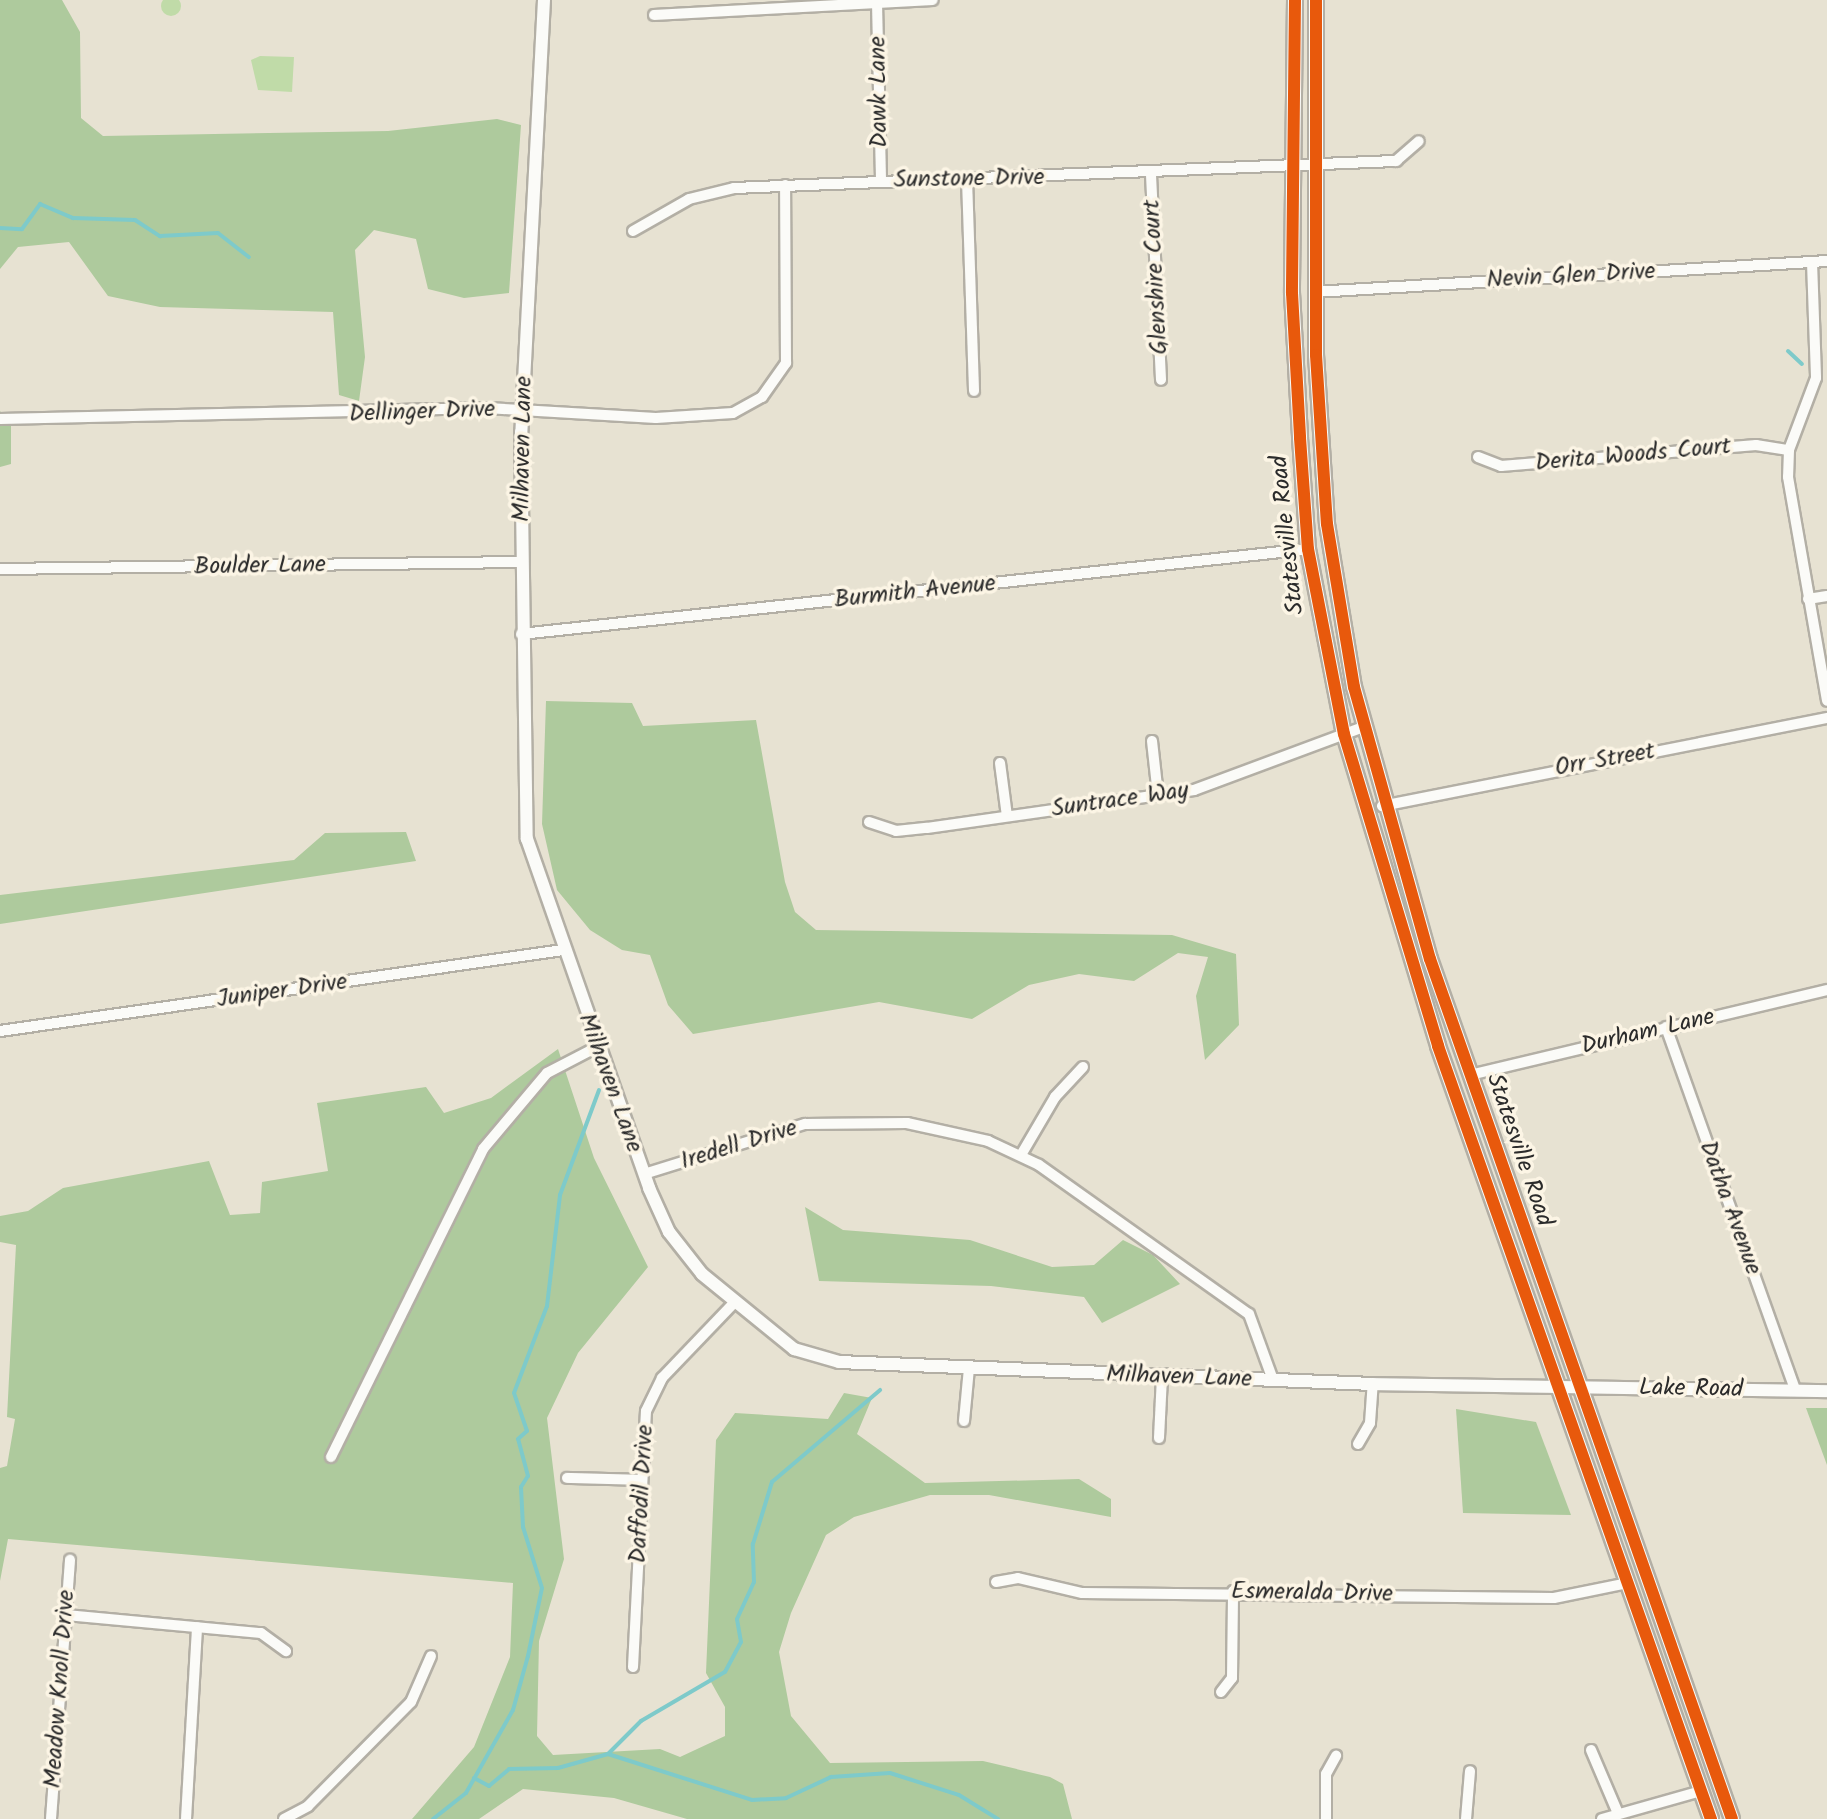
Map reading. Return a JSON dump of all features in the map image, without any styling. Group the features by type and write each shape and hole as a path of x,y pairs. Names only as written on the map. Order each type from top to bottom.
{"main road":[{"name":"Statesville Road","path":"1295,0 1292,161 1308,549 1344,734 1404,946 1556,1388 1711,1819"},
{"name":"Statesville Road","path":"1316,0 1315,292 1327,524 1363,727 1382,806 1470,1075 1732,1819"}],"street":[{"name":"Milhaven Lane","path":"544,0 522,410 520,562 527,839 595,1048 644,1174 684,1254 733,1304 818,1358 1162,1376 1556,1388"},
{"path":"654,15 933,0"},
{"name":"Dawk Lane","path":"877,3 881,182"},
{"name":"Sunstone Drive","path":"633,231 709,193 785,185 1151,175 1292,161 1396,161 1419,141"},
{"name":"Glenshire Court","path":"1151,175 1161,380"},
{"path":"967,179 974,391"},
{"name":"Dellinger Drive","path":"0,419 522,410 711,417 762,397 789,350 785,185"},
{"name":"Nevin Glen Drive","path":"1315,292 1827,261"},
{"path":"1812,262 1816,378 1789,450 1808,599 1827,701"},
{"name":"Derita Woods Court","path":"1478,457 1501,466 1756,445 1789,450"},
{"name":"Burmith Avenue","path":"521,634 1308,549"},
{"name":"Boulder Lane","path":"0,569 520,562"},
{"path":"1808,599 1827,596"},
{"name":"Orr Street","path":"1382,806 1827,718"},
{"name":"Suntrace Way","path":"869,822 896,831 1206,786 1363,727"},
{"path":"1152,741 1158,795"},
{"path":"1000,763 1007,816"},
{"name":"Juniper Drive","path":"0,1031 563,950"},
{"name":"Durham Lane","path":"1470,1075 1827,990"},
{"name":"Datha Avenue","path":"1666,1027 1795,1390"},
{"path":"331,1457 483,1149 547,1073 595,1048"},
{"path":"1021,1155 1055,1097 1083,1067"},
{"name":"Iredell Drive","path":"644,1174 781,1129 849,1120 949,1130 1021,1155 1249,1314 1273,1380"},
{"name":"Daffodil Drive","path":"633,1667 644,1428 657,1386 733,1304"},
{"path":"964,1421 969,1368"},
{"path":"1159,1438 1162,1376"},
{"path":"1358,1444 1370,1423 1373,1384"},
{"name":"Lake Road","path":"1556,1388 1827,1391"},
{"path":"567,1478 641,1480"},
{"name":"Meadow Knoll Drive","path":"51,1819 70,1560"},
{"name":"Esmeralda Drive","path":"996,1582 1018,1578 1082,1593 1233,1591 1554,1598 1628,1583"},
{"path":"1221,1692 1232,1678 1233,1591"},
{"path":"66,1615 261,1633 286,1651"},
{"path":"186,1819 197,1627"},
{"path":"284,1819 308,1806 411,1702 431,1656"},
{"path":"1591,1750 1617,1811"},
{"path":"1326,1819 1326,1774 1336,1756"},
{"path":"1466,1819 1470,1771"},
{"path":"1602,1819 1617,1811 1701,1791"}],"green space":[{"path":"167,-4 175,-4 181,6 175,16 167,16 161,10 161,2"},
{"path":"0,0 62,0 80,32 81,118 103,136 388,131 497,119 521,125 509,293 464,298 428,289 416,239 374,230 355,250 365,357 359,401 339,395 333,312 160,307 108,296 69,242 18,247 0,269"},
{"path":"260,56 294,57 292,92 258,90 251,60"},
{"path":"0,411 11,426 11,464 0,467"},
{"path":"546,701 632,703 643,726 756,720 785,882 795,912 816,930 1172,935 1236,954 1239,1025 1205,1060 1196,996 1208,957 1178,953 1134,981 1079,974 1029,985 972,1019 879,1002 693,1034 668,1005 650,955 622,950 590,930 557,890 542,824"},
{"path":"406,832 416,861 0,924 0,895 294,860 325,833"},
{"path":"558,1049 594,1158 648,1267 578,1353 547,1418 564,1559 539,1641 537,1736 553,1755 660,1749 680,1757 725,1736 725,1707 706,1673 716,1440 735,1413 828,1419 844,1393 872,1398 857,1434 925,1483 1079,1479 1111,1499 1111,1517 989,1495 930,1495 854,1517 826,1535 791,1613 779,1652 791,1716 830,1763 983,1761 1050,1777 1063,1784 1072,1819 687,1819 614,1798 523,1789 479,1819 412,1819 474,1747 510,1657 513,1583 8,1539 0,1581 0,1468 7,1466 15,1419 7,1417 16,1245 0,1242 0,1216 28,1211 63,1188 209,1161 230,1215 260,1213 262,1182 328,1171 317,1103 426,1087 444,1113 491,1098"},
{"path":"805,1207 843,1230 970,1240 1052,1267 1094,1265 1123,1240 1153,1255 1180,1284 1102,1323 1084,1297 991,1286 819,1281"},
{"path":"1806,1408 1827,1408 1827,1465"},
{"path":"1456,1409 1536,1422 1571,1515 1463,1513"}],"waterway":[{"path":"0,228 22,229 40,204 73,218 135,220 160,236 218,233 249,257"},
{"path":"1788,351 1802,364"},
{"path":"433,1819 466,1793 513,1710 528,1656 542,1588 523,1527 521,1487 528,1476 518,1439 527,1431 514,1393 547,1306 560,1195 599,1090"},
{"path":"474,1778 489,1786 509,1769 558,1768 608,1754 641,1721 725,1672 741,1642 737,1619 754,1582 753,1544 772,1482 880,1390"},
{"path":"608,1754 752,1800 786,1798 831,1777 890,1773 959,1795 998,1819"}],"cycle path":[{"path":"1295,0 1292,293 1300,438 1308,549 1344,734 1438,1046 1711,1819"},
{"path":"1316,0 1316,355 1327,524 1354,687 1430,959 1732,1819"}]}
